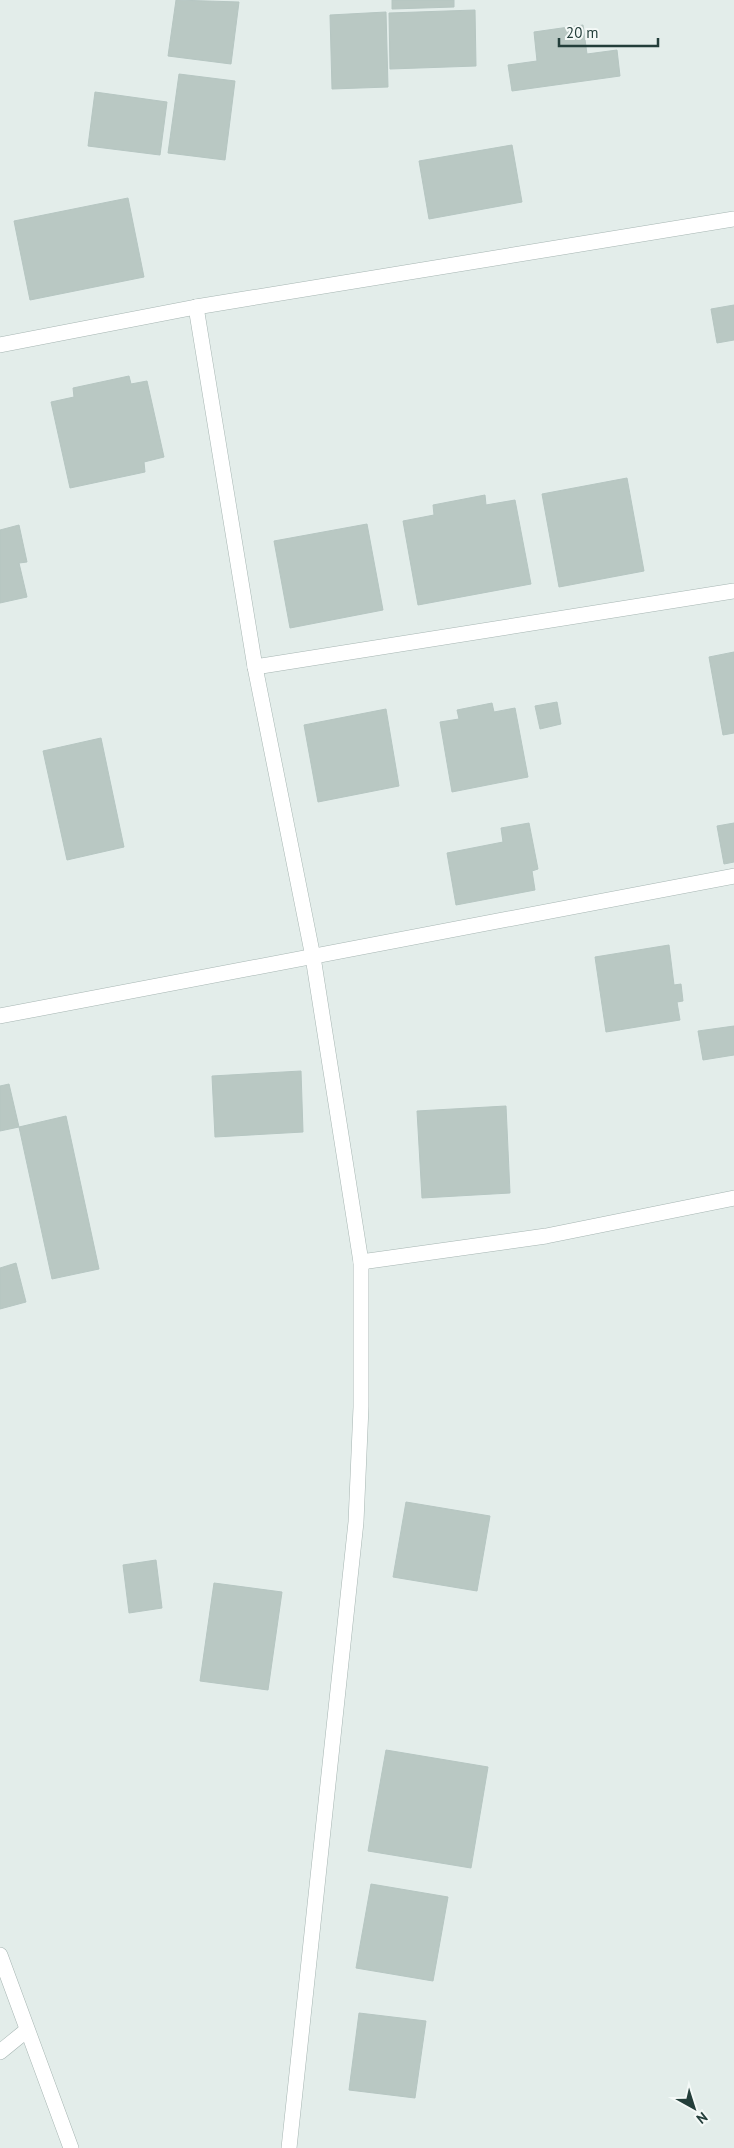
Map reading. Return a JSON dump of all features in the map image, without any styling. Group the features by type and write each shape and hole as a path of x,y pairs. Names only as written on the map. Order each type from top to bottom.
{"street":[{"path":"0,345 196,307 734,219"},
{"path":"196,307 255,667 313,957 361,1262 361,1407 356,1522 289,2148"},
{"path":"255,667 734,591"},
{"path":"0,1016 734,876"},
{"path":"361,1262 546,1236 734,1198"},
{"path":"0,1955 71,2148"},
{"path":"0,2052 27,2030"}],"building":[{"path":"176,0 239,2 231,64 168,56"},
{"path":"392,0 454,0 454,7 392,9"},
{"path":"475,10 476,66 390,69 389,13"},
{"path":"386,12 388,87 332,89 330,15"},
{"path":"583,25 587,54 617,50 620,76 512,91 508,65 537,61 534,32"},
{"path":"179,74 235,81 225,160 168,153"},
{"path":"95,92 167,102 160,155 88,146"},
{"path":"512,145 522,202 429,219 419,161"},
{"path":"128,198 144,277 30,300 14,221"},
{"path":"734,305 734,340 717,343 711,309"},
{"path":"129,376 131,384 147,381 164,457 144,462 145,472 70,488 51,402 74,397 73,388"},
{"path":"627,478 644,571 559,587 542,494"},
{"path":"485,495 486,505 515,500 531,584 418,605 403,521 434,515 433,505"},
{"path":"367,524 383,610 290,628 274,541"},
{"path":"19,525 27,562 19,563 27,597 0,603 0,530"},
{"path":"734,652 734,733 723,735 709,657"},
{"path":"557,702 561,724 540,729 535,706"},
{"path":"492,703 494,712 515,708 528,777 452,792 440,722 459,719 457,710"},
{"path":"386,709 399,786 318,802 304,725"},
{"path":"101,738 124,847 67,860 43,751"},
{"path":"529,823 538,869 532,871 535,890 456,905 447,853 503,842 501,828"},
{"path":"734,823 734,862 724,864 717,826"},
{"path":"669,945 674,985 681,984 683,1001 677,1002 680,1020 606,1032 595,957"},
{"path":"734,1026 734,1055 703,1060 698,1031"},
{"path":"301,1071 303,1132 215,1137 212,1076"},
{"path":"9,1084 19,1127 0,1131 0,1086"},
{"path":"506,1106 510,1193 422,1198 417,1111"},
{"path":"66,1116 99,1269 52,1279 19,1127"},
{"path":"16,1263 26,1302 0,1309 0,1268"},
{"path":"406,1502 490,1516 477,1591 393,1577"},
{"path":"156,1560 162,1608 129,1613 123,1565"},
{"path":"214,1583 282,1592 268,1690 200,1681"},
{"path":"386,1750 488,1767 471,1868 368,1851"},
{"path":"371,1884 448,1897 433,1981 356,1968"},
{"path":"359,2013 426,2021 415,2098 349,2090"}]}
